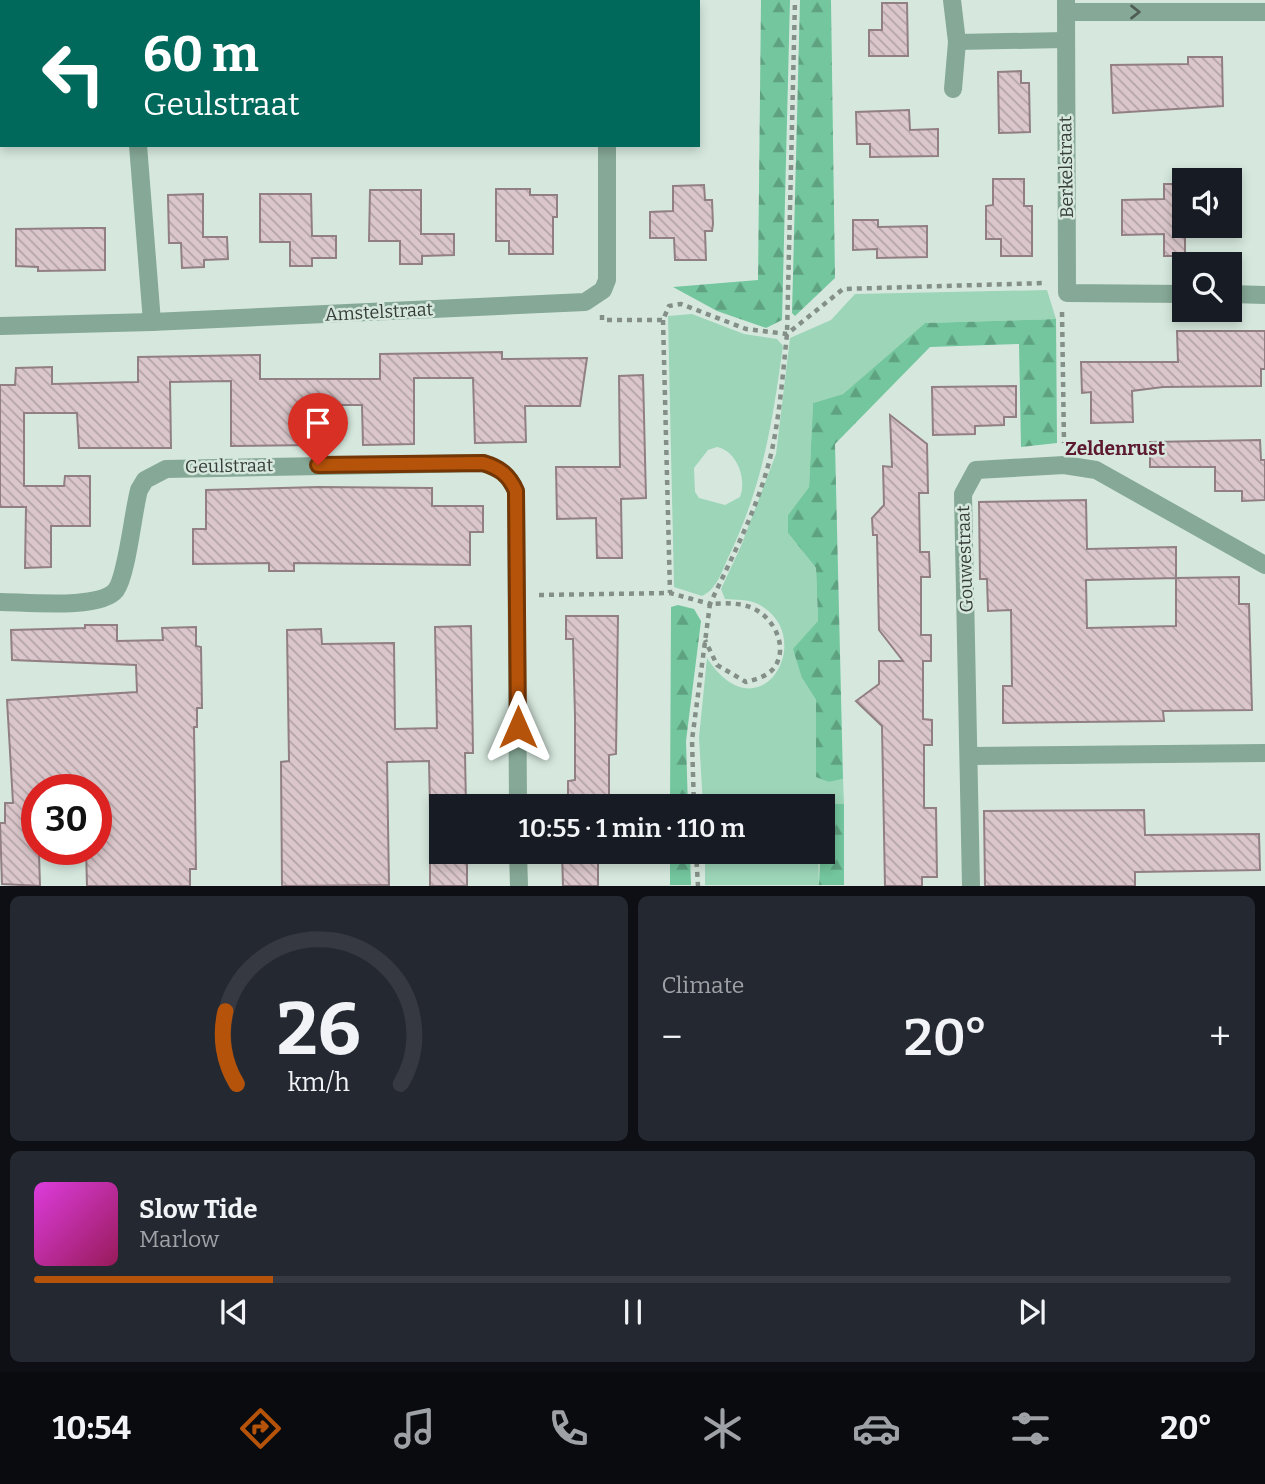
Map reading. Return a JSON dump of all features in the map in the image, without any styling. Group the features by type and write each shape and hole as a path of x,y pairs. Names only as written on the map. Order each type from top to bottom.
{"street":[{"path":"952,0 957,42 953,89"},
{"path":"1066,6 1265,12"},
{"name":"Berkelstraat","path":"1066,6 1067,288"},
{"path":"138,147 152,322"},
{"path":"603,290 608,270 607,147"},
{"path":"1067,288 1172,293"},
{"name":"Amstelstraat","path":"0,326 152,322 585,302 603,290"},
{"path":"1242,294 1265,295"},
{"name":"Geulstraat","path":"0,602 90,602 108,597 120,582 138,490 155,473 180,467 483,463 504,472 516,491 518,794"},
{"name":"Gouwestraat","path":"971,886 971,756 962,495 976,470 1065,465 1096,470 1265,565"},
{"path":"971,756 1265,753"},
{"path":"519,864 519,886"}],"lane":[{"path":"957,42 1065,40"}],"path":[{"path":"694,794 692,740 710,604 764,478 780,398 787,334 794,0"},
{"path":"670,593 663,320 669,306 681,304 746,329 787,334 843,289 1067,288 1061,314 1065,465"},
{"path":"603,290 602,320 663,320"},
{"path":"517,595 670,593 710,604 733,603 757,610 774,625 779,640 778,663 765,677 746,682 717,665 705,640"},
{"path":"697,864 698,886"}],"green space":[{"path":"761,0 790,0 782,320 766,328 717,311 673,287 758,280"},
{"path":"800,0 831,0 835,278 795,316 792,313"},
{"path":"1047,290 1056,319 925,323 843,394 813,403 809,487 788,515 788,533 816,568 818,621 802,678 816,700 816,776 829,782 843,779 844,804 835,804 835,794 702,794 699,737 707,658 727,680 746,688 763,685 776,673 783,657 784,637 776,619 754,602 725,599 721,589 741,546 776,454 790,338 831,320 855,294"},
{"path":"692,314 744,334 777,339 783,346 770,429 750,505 718,580 702,596 674,587 668,316","holes":["717,447 724,450 739,467 742,482 740,497 725,505 699,498 695,492 694,468 708,450"]},
{"path":"1056,319 1057,443 1021,447 1019,344 930,347 835,444 843,779 829,782 816,777 816,700 802,678 793,649 818,621 816,568 788,533 788,515 809,487 813,403 843,394 925,323"},
{"path":"678,605 694,609 701,621 686,741 688,794 670,794 671,607"},
{"path":"835,804 844,804 844,885 819,885 820,864 835,864"},
{"path":"670,864 690,864 691,885 670,885"},
{"path":"705,864 818,864 819,885 705,885"}],"building":[{"path":"882,3 907,3 908,56 869,56 869,30 882,30"},
{"path":"1188,57 1222,57 1223,106 1113,113 1111,65 1188,64"},
{"path":"1021,71 1021,83 1029,83 1030,132 999,133 998,72"},
{"path":"909,110 910,130 938,129 938,156 870,157 870,144 857,144 856,112"},
{"path":"993,179 1024,179 1024,206 1032,206 1032,256 1001,256 1001,239 986,239 986,206 993,205"},
{"path":"1164,184 1172,184 1172,238 1185,238 1185,252 1172,252 1172,256 1164,256 1164,234 1122,235 1122,200 1164,199"},
{"path":"704,185 705,200 712,200 713,224 712,231 705,231 706,260 675,260 674,238 650,238 650,212 673,211 673,186"},
{"path":"496,189 530,189 530,195 557,195 557,217 553,217 553,254 509,254 509,241 496,241"},
{"path":"370,190 421,190 421,234 454,234 454,255 422,256 422,264 400,264 400,241 369,241"},
{"path":"203,194 203,237 227,237 228,259 204,260 204,267 182,268 181,243 169,243 168,195"},
{"path":"260,194 311,194 312,236 336,236 336,258 312,258 312,266 290,266 290,242 260,242"},
{"path":"853,220 878,220 878,227 927,226 927,257 877,258 877,249 853,250"},
{"path":"105,228 105,270 38,271 38,267 16,266 16,229"},
{"path":"1177,331 1265,331 1265,369 1261,369 1261,386 1163,387 1132,391 1133,422 1091,423 1091,392 1082,393 1081,362 1178,362"},
{"path":"502,352 502,359 587,358 580,406 525,406 526,442 475,443 473,378 414,378 414,444 363,445 362,405 316,405 317,445 231,446 231,381 170,382 171,448 79,448 77,413 24,413 24,486 64,486 65,476 90,476 90,526 51,526 51,567 25,568 26,507 0,507 0,385 15,385 16,368 52,367 52,384 138,382 138,357 260,355 260,379 380,379 380,354"},
{"path":"643,375 646,498 621,499 622,558 597,558 596,518 557,519 556,467 620,467 619,376"},
{"path":"1016,386 1016,417 1004,417 1004,425 975,426 975,434 933,435 932,387"},
{"path":"890,415 927,444 928,493 919,493 920,552 929,552 930,577 921,577 921,635 931,635 931,661 923,661 923,719 932,720 932,745 924,745 924,808 936,808 937,877 922,877 922,886 885,886 882,726 856,701 879,684 879,661 903,661 879,630 877,535 873,535 872,518 884,505 883,466 892,467"},
{"path":"1260,440 1261,460 1265,460 1265,500 1242,501 1242,491 1215,491 1215,467 1150,467 1150,442"},
{"path":"432,488 432,506 483,506 483,532 470,532 470,565 294,563 294,571 269,571 269,563 193,564 193,529 206,529 206,490"},
{"path":"1086,500 1087,549 1176,547 1176,578 1239,577 1239,604 1249,604 1252,710 1163,711 1164,721 1003,723 1003,686 1012,686 1011,610 988,611 987,579 980,579 979,502","holes":["1176,578 1176,626 1087,628 1086,580"]},
{"path":"566,616 618,616 616,754 609,755 609,794 568,794 568,781 575,780 575,716 573,639 566,639"},
{"path":"85,625 117,625 117,641 163,640 162,628 196,627 196,646 201,647 202,708 197,708 197,727 194,727 196,869 190,869 190,886 87,886 86,865 112,865 112,774 21,774 21,865 39,865 40,886 2,884 0,823 5,823 5,803 13,803 7,700 137,692 136,665 12,660 11,630 85,628"},
{"path":"471,626 473,753 465,753 466,794 430,794 429,761 387,762 389,885 282,886 281,762 289,761 287,630 321,629 322,644 394,643 395,729 437,728 435,627"},
{"path":"1144,810 1145,835 1259,834 1260,870 1135,872 1135,886 985,886 984,811"},
{"path":"430,864 467,864 467,886 430,886"},
{"path":"562,864 598,864 598,886 563,886"}],"district":[{"name":"Zeldenrust","path":"1115,448"}],"route":[{"path":"318,465 483,463 504,472 511,480 516,491 518,727"}]}
